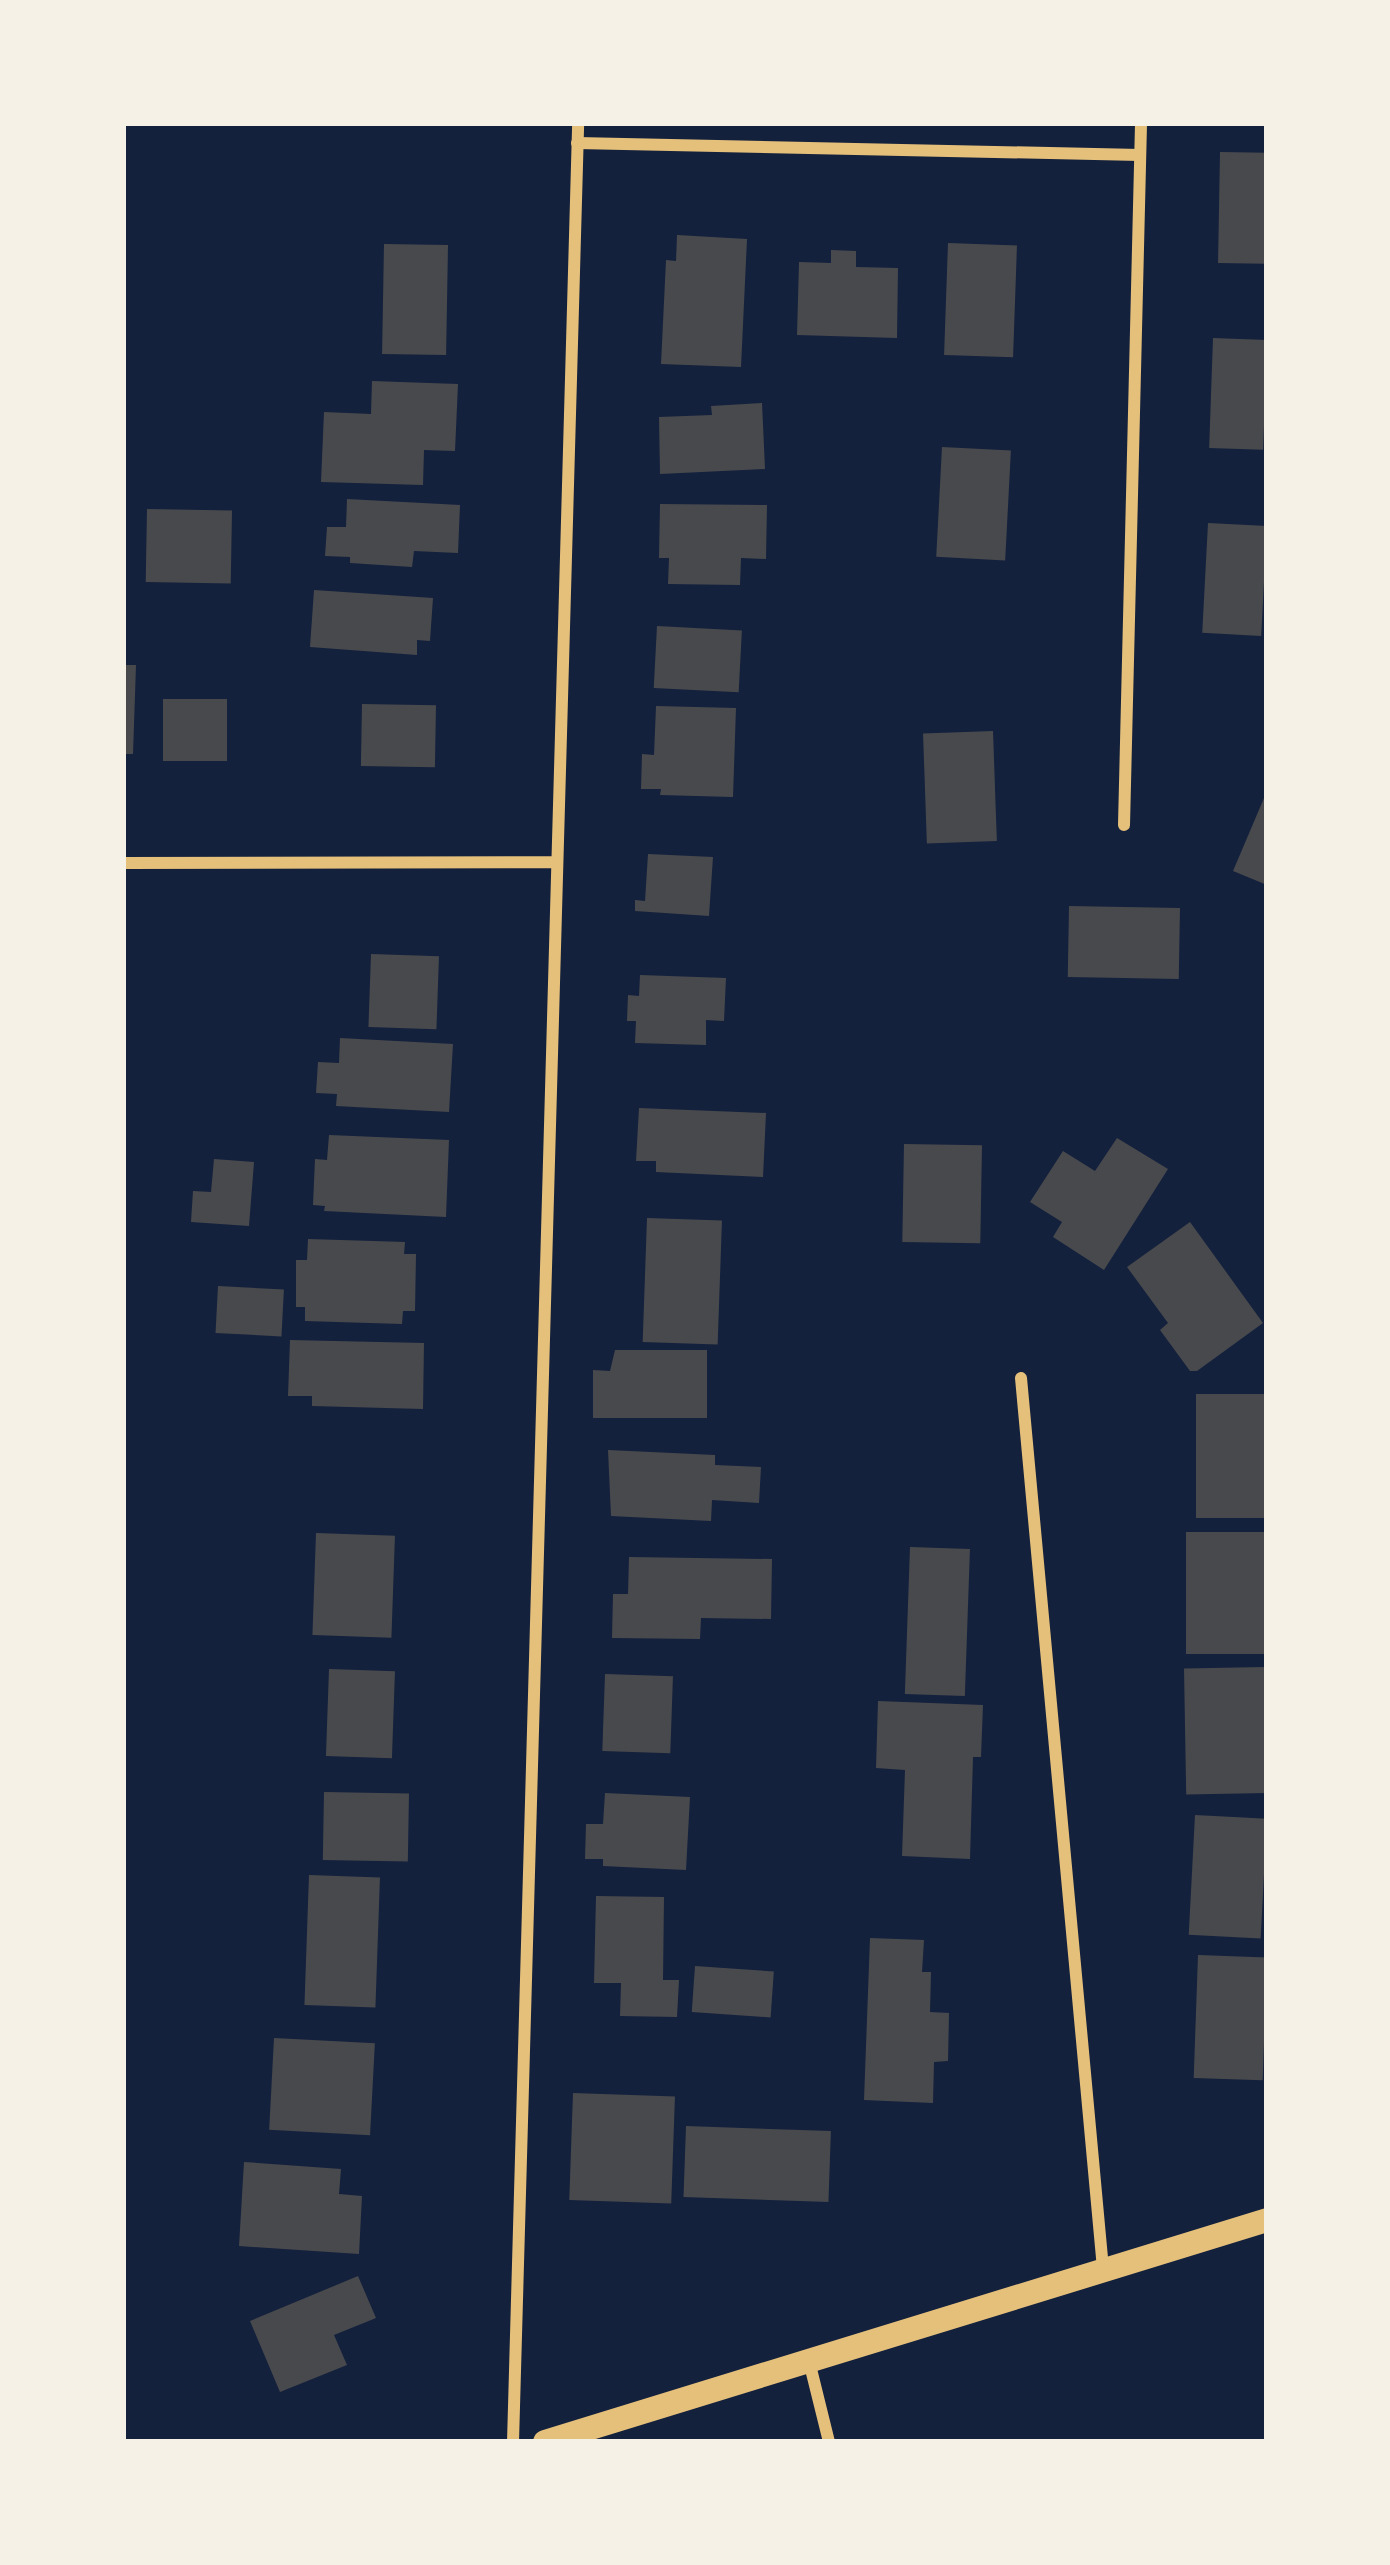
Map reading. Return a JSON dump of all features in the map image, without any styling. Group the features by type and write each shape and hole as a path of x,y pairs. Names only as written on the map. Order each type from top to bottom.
{"main road":[{"path":"545,2442 1267,2220"}],"street":[{"path":"513,2442 578,123"},
{"path":"1124,825 1142,123"},
{"path":"577,143 1140,154"},
{"path":"123,863 555,862"},
{"path":"1021,1378 1103,2268"},
{"path":"808,2360 829,2442"}],"building":[{"path":"1220,152 1267,153 1265,264 1218,263"},
{"path":"677,235 747,239 741,367 661,364 666,260 676,261"},
{"path":"948,243 1017,245 1013,357 944,355"},
{"path":"384,244 448,245 446,355 382,354"},
{"path":"831,250 856,251 856,267 898,268 897,338 797,335 799,262 831,263"},
{"path":"1213,338 1267,340 1263,450 1209,448"},
{"path":"372,381 458,384 455,451 424,450 423,485 321,482 324,412 371,414"},
{"path":"762,403 765,469 660,474 659,417 712,415 711,406"},
{"path":"942,447 1011,451 1005,560 936,557"},
{"path":"347,499 460,505 458,553 414,551 412,567 350,563 350,557 325,556 327,527 346,527"},
{"path":"660,504 767,505 766,559 741,558 740,585 668,584 669,558 659,558"},
{"path":"147,509 232,510 231,583 146,582"},
{"path":"1208,523 1267,526 1261,636 1202,633"},
{"path":"314,590 433,598 430,641 417,640 417,655 310,647"},
{"path":"657,626 742,630 739,692 654,688"},
{"path":"123,665 136,665 133,754 123,754"},
{"path":"163,699 227,699 227,761 163,761"},
{"path":"362,704 436,705 435,767 361,766"},
{"path":"656,706 736,708 733,797 660,795 661,789 641,789 642,754 654,755"},
{"path":"993,731 997,841 927,843 923,733"},
{"path":"1267,791 1267,885 1233,871"},
{"path":"648,854 713,857 709,916 635,911 635,900 645,901"},
{"path":"1069,906 1180,908 1179,979 1068,977"},
{"path":"371,954 439,956 436,1029 368,1027"},
{"path":"640,975 726,978 724,1021 706,1020 706,1045 635,1043 636,1021 627,1021 628,995 639,996"},
{"path":"340,1038 453,1044 449,1112 336,1106 337,1094 316,1093 318,1062 339,1063"},
{"path":"639,1108 766,1113 763,1177 656,1172 656,1161 636,1161"},
{"path":"329,1135 449,1140 446,1217 324,1211 325,1206 313,1205 315,1159 327,1160"},
{"path":"1117,1138 1168,1169 1104,1270 1053,1237 1062,1222 1030,1202 1063,1151 1095,1171"},
{"path":"904,1144 982,1145 980,1243 902,1242"},
{"path":"214,1159 254,1162 249,1226 191,1222 193,1191 211,1192"},
{"path":"647,1218 722,1221 718,1345 643,1342"},
{"path":"1190,1222 1263,1323 1197,1371 1190,1371 1160,1330 1168,1323 1127,1267"},
{"path":"308,1239 405,1242 404,1254 416,1254 415,1311 403,1311 402,1324 305,1321 305,1307 296,1307 296,1260 307,1260"},
{"path":"218,1286 284,1289 281,1336 216,1333"},
{"path":"290,1340 424,1343 423,1409 312,1406 312,1396 288,1396"},
{"path":"615,1350 707,1350 707,1418 593,1418 593,1370 610,1371"},
{"path":"1196,1394 1267,1394 1267,1518 1196,1518"},
{"path":"608,1450 715,1455 715,1465 761,1467 759,1503 712,1500 711,1521 611,1516"},
{"path":"1186,1532 1266,1532 1266,1654 1186,1654"},
{"path":"316,1533 395,1536 391,1638 312,1635"},
{"path":"910,1547 970,1549 965,1696 905,1694"},
{"path":"629,1557 772,1559 771,1619 701,1618 700,1639 612,1638 613,1594 628,1594"},
{"path":"1265,1667 1267,1793 1186,1794 1184,1668"},
{"path":"329,1669 395,1671 392,1758 326,1756"},
{"path":"605,1674 673,1676 670,1753 602,1751"},
{"path":"878,1701 983,1705 981,1757 973,1757 970,1859 902,1856 905,1770 876,1768"},
{"path":"324,1792 409,1793 408,1861 323,1860"},
{"path":"605,1793 690,1797 686,1870 603,1866 603,1859 585,1859 586,1824 603,1824"},
{"path":"1195,1815 1267,1819 1261,1939 1189,1935"},
{"path":"309,1875 380,1877 375,2007 304,2005"},
{"path":"596,1896 664,1897 663,1980 679,1980 677,2017 620,2016 621,1983 594,1983"},
{"path":"870,1938 924,1940 922,1972 931,1972 930,2012 949,2013 948,2061 934,2062 933,2103 864,2100"},
{"path":"1198,1955 1267,1957 1263,2080 1194,2078"},
{"path":"695,1966 774,1972 771,2017 692,2012"},
{"path":"274,2038 375,2043 370,2135 269,2130"},
{"path":"573,2093 675,2097 671,2203 569,2200"},
{"path":"686,2126 831,2131 828,2202 684,2197"},
{"path":"244,2162 341,2169 339,2194 362,2196 359,2254 239,2246"},
{"path":"358,2276 376,2318 334,2335 347,2365 280,2392 250,2321"}]}
